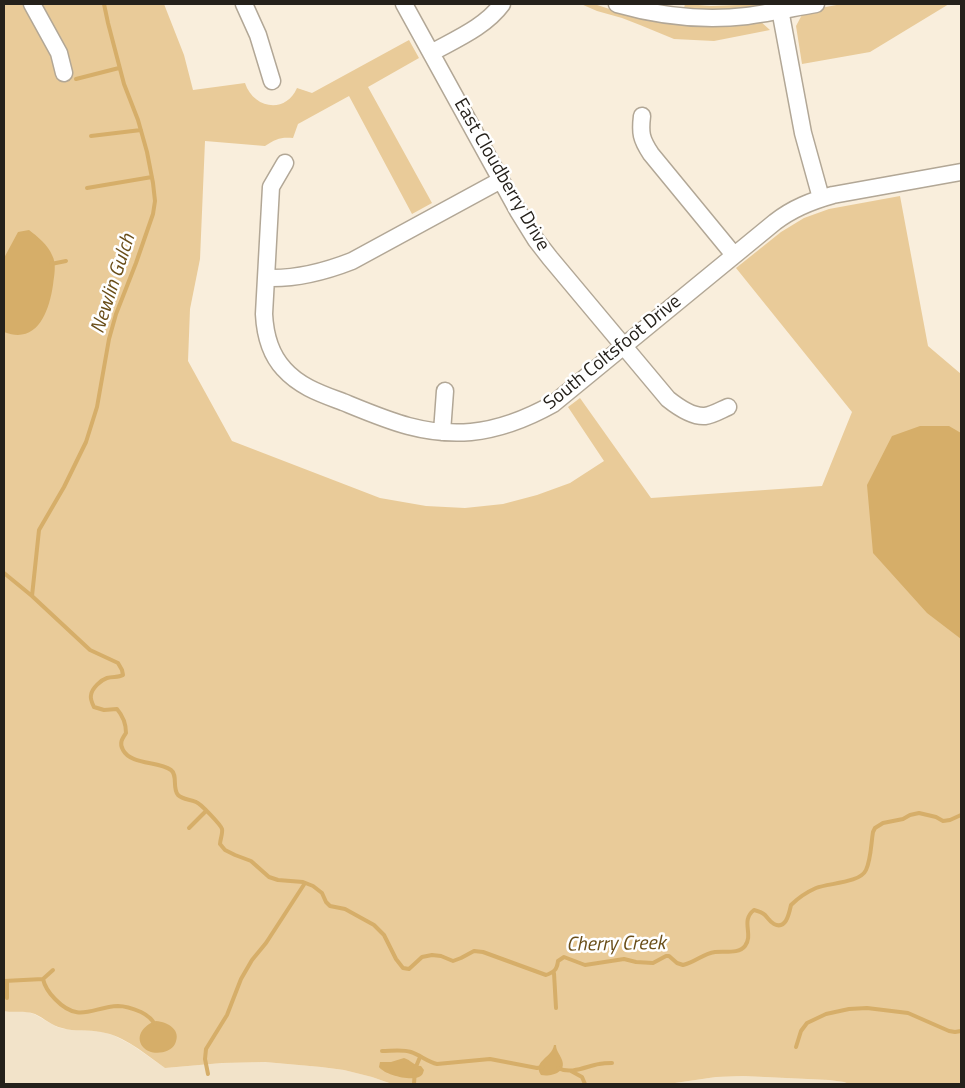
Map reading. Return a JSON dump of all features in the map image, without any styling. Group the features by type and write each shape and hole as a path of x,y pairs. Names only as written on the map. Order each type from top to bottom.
{"street":[{"path":"32,4 59,53 64,73"},
{"path":"244,4 262,47 272,80"},
{"name":"East Cloudberry Drive","path":"404,4 521,216 536,240 555,264 661,392 676,406 700,416 707,416 728,407"},
{"path":"431,52 474,28 492,15 502,4"},
{"path":"617,4 647,12 668,9 704,18 752,15 780,7 816,4"},
{"path":"780,7 802,133 821,198"},
{"path":"642,116 640,132 645,145 734,255"},
{"name":"South Coltsfoot Drive","path":"285,163 271,187 264,314 267,338 278,362 291,376 310,389 386,420 415,428 442,432 472,432 492,428 541,411 553,404 782,216 804,204 845,193 961,172"},
{"path":"267,278 285,278 311,274 352,260 501,180"},
{"path":"442,432 445,391"}],"shaded area":[{"path":"4,4 164,4 184,55 193,90 245,83 249,92 255,98 262,103 270,105 285,102 292,97 297,88 312,93 409,40 419,58 368,87 432,203 412,214 349,96 298,124 293,138 278,139 265,146 205,141 200,259 190,309 188,361 232,441 380,498 426,506 465,508 503,504 537,495 570,483 604,461 568,407 580,398 651,498 822,486 852,412 736,268 781,232 804,218 829,209 900,196 928,346 961,374 961,1084 849,1084 829,1080 743,1076 716,1077 668,1084 392,1084 344,1070 265,1062 222,1063 165,1068 134,1046 110,1034 67,1029 55,1026 31,1013 4,1011"},
{"path":"581,4 594,4 625,14 760,21 770,30 714,41 674,39"},
{"path":"685,4 711,6 764,4 767,9 687,11 684,8"},
{"path":"842,4 949,4 870,52 802,64 796,26 804,11"},
{"path":"29,230 50,251 54,259 54,278 48,306 39,324 25,334 15,335 4,332 4,258 18,232"},
{"path":"920,426 949,426 961,433 961,639 927,613 873,553 867,485 892,436"},
{"path":"4,1011 24,1011 34,1014 64,1029 99,1031 113,1035 132,1045 165,1068 222,1063 265,1062 344,1070 392,1084 4,1084"},
{"path":"156,1021 169,1025 177,1035 175,1044 165,1052 150,1052 141,1043 140,1035 142,1031"},
{"path":"554,1045 556,1045 562,1060 562,1068 553,1075 541,1075 539,1066"},
{"path":"404,1058 421,1066 424,1070 423,1074 419,1077 410,1078 398,1076 379,1067 380,1062 391,1062"},
{"path":"743,1076 829,1080 849,1084 668,1084 716,1077"}],"waterway":[{"name":"Newlin Gulch","path":"32,596 39,530 64,487 86,442 97,407 109,339 116,314 153,214 155,201 147,152 138,120 124,84 104,4"},
{"path":"76,79 119,68"},
{"path":"91,136 141,130"},
{"path":"87,188 152,177"},
{"path":"51,264 66,261"},
{"name":"Cherry Creek","path":"4,573 32,596 90,650 118,663 123,675 107,678 102,681 93,690 91,698 94,707 104,710 117,709 121,714 125,723 126,733 121,745 127,755 138,761 159,765 171,770 174,775 175,789 178,795 198,803 221,827 220,844 225,850 251,861 269,877 278,880 303,882 313,886 322,893 330,906 345,909 374,925 384,935 396,959 403,968 409,969 422,957 441,956 453,961 474,951 483,952 546,975 555,970 558,961 564,957 585,965 624,959 653,963 669,956 677,963 683,965 710,953 732,952 745,946 748,937 747,923 750,914 754,910 764,914 774,924 781,925 786,920 791,905 806,893 822,886 851,880 863,874 869,861 873,832 875,828 883,823 919,813 936,817 943,821 961,815"},
{"path":"189,828 206,811"},
{"path":"208,1074 205,1059 206,1049 227,1015 241,979 305,883"},
{"path":"4,981 43,979 53,970"},
{"path":"554,973 556,1008"},
{"path":"43,979 51,995 71,1011 86,1012 118,1006 145,1014 155,1025"},
{"path":"7,981 7,998"},
{"path":"796,1047 801,1031 807,1023 826,1014 849,1009 867,1008 908,1013 949,1031 961,1031"},
{"path":"382,1051 408,1051 437,1064 490,1059 537,1068 543,1067"},
{"path":"414,1084 415,1069 420,1057"},
{"path":"558,1068 568,1071 612,1063"},
{"path":"571,1071 582,1077 585,1084"}]}
